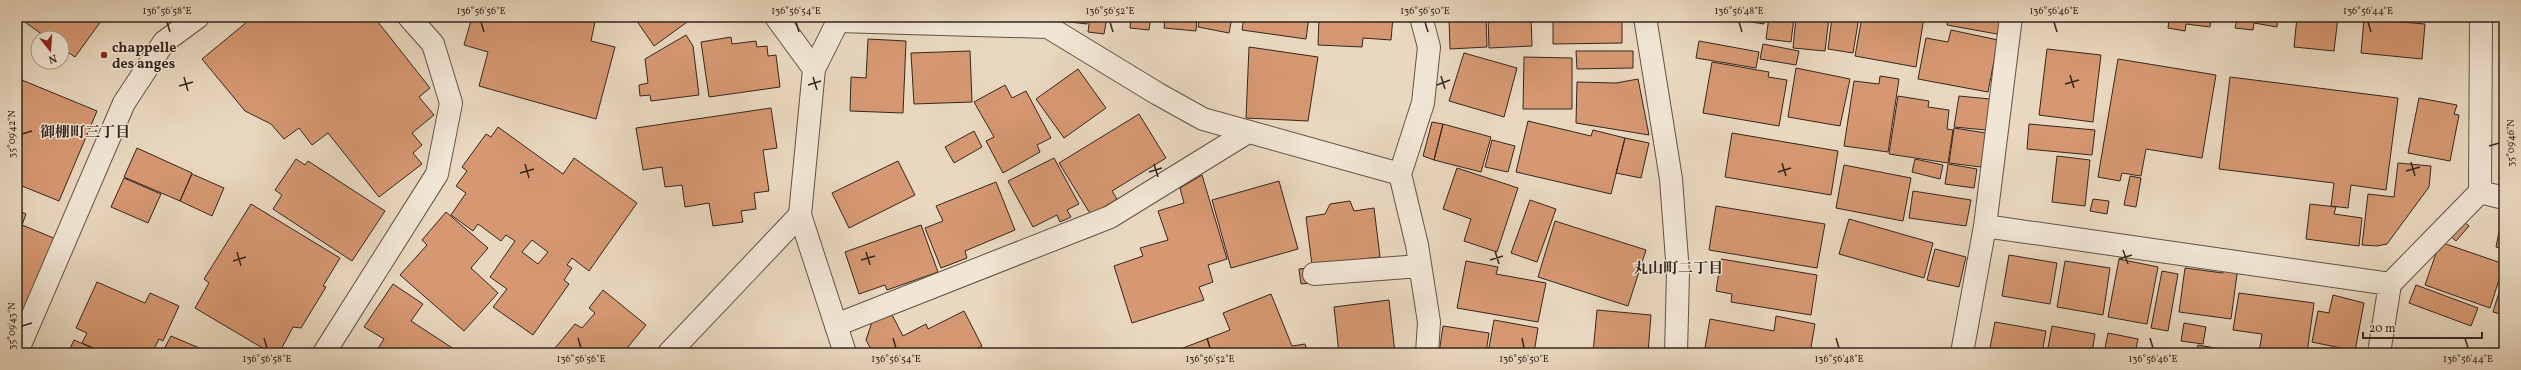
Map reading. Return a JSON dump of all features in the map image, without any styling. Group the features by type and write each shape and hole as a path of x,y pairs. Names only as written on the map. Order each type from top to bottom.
{"street":[{"path":"17,352 124,103 164,42 198,17"},
{"path":"324,353 437,174 451,103 433,44 409,17"},
{"path":"776,17 814,69"},
{"path":"1422,17 1428,47 1422,103 1400,174 1420,266 1429,322 1427,353"},
{"path":"1645,17 1671,179 1678,273 1676,353"},
{"path":"1962,353 1985,226 2011,17"},
{"path":"2379,353 2390,284 2480,192 2481,17"},
{"path":"845,353 800,216 814,69 839,19 1048,27 1158,94 1197,115 1248,132 1400,174"},
{"path":"836,325 1110,217 1248,132"},
{"path":"2480,192 2504,198"},
{"path":"669,353 800,216"},
{"path":"1985,226 2390,284"},
{"path":"1314,274 1420,266"}],"building":[{"path":"18,17 104,17 75,57 70,54 70,30 36,30"},
{"path":"253,17 374,17 430,88 419,97 434,115 412,133 422,145 413,153 422,164 379,197 328,133 312,145 299,128 284,139 271,124 245,111 202,59"},
{"path":"472,17 596,17 591,41 615,47 596,119 479,86 488,52 464,45"},
{"path":"634,17 694,17 654,46"},
{"path":"1061,17 1088,17 1087,24 1061,21"},
{"path":"1090,17 1107,17 1104,34 1088,32"},
{"path":"1131,17 1151,17 1149,30 1130,28"},
{"path":"1165,17 1197,17 1196,31 1164,28"},
{"path":"1200,17 1232,17 1229,33 1198,27"},
{"path":"1244,17 1309,17 1306,39 1242,30"},
{"path":"1319,17 1393,17 1391,40 1363,38 1362,47 1318,45"},
{"path":"1449,17 1486,17 1487,47 1450,49"},
{"path":"1488,17 1531,17 1532,46 1489,48"},
{"path":"1553,17 1622,17 1622,43 1553,44"},
{"path":"1680,17 1696,17 1695,20"},
{"path":"1718,17 1765,17 1764,24"},
{"path":"1769,17 1794,17 1791,42 1766,39"},
{"path":"1796,17 1829,17 1825,51 1793,48"},
{"path":"1832,17 1859,17 1853,53 1828,49"},
{"path":"1862,17 1924,17 1916,67 1855,56"},
{"path":"1948,17 2006,17 2008,36 1947,25"},
{"path":"2146,17 2211,17 2210,27 2186,24 2185,31 2168,28 2169,20"},
{"path":"2213,17 2278,17 2277,27 2254,23 2253,30 2235,28 2237,20"},
{"path":"2297,17 2338,17 2334,51 2294,47"},
{"path":"2364,19 2425,24 2422,59 2361,53"},
{"path":"1951,30 1998,40 1988,92 1918,79 1926,38 1948,42"},
{"path":"686,35 693,46 699,95 651,101 650,95 640,96 639,85 648,83 645,59"},
{"path":"731,37 732,44 756,41 757,47 767,46 768,56 776,55 780,87 709,97 701,42"},
{"path":"868,39 906,41 903,113 850,111 851,77 866,78"},
{"path":"1699,41 1759,52 1756,68 1696,58"},
{"path":"1763,44 1799,51 1796,65 1760,59"},
{"path":"1249,47 1318,57 1308,121 1246,118"},
{"path":"2047,49 2101,55 2093,122 2039,115"},
{"path":"970,51 972,102 914,104 911,53"},
{"path":"1576,51 1633,51 1633,68 1577,69"},
{"path":"1464,53 1517,68 1504,117 1449,101"},
{"path":"1524,57 1572,58 1572,109 1523,109"},
{"path":"2118,59 2216,75 2202,158 2146,149 2141,176 2122,173 2120,181 2098,177"},
{"path":"1712,62 1769,72 1768,77 1787,80 1779,126 1703,113"},
{"path":"1796,68 1850,79 1840,126 1788,117"},
{"path":"1078,69 1106,108 1064,138 1036,99"},
{"path":"1880,76 1899,79 1888,152 1844,146 1854,81 1879,84"},
{"path":"2230,77 2398,98 2386,190 2351,185 2348,208 2331,206 2334,183 2219,169"},
{"path":"17,78 97,111 59,201 17,184"},
{"path":"1638,79 1649,135 1576,123 1577,82 1616,83"},
{"path":"1005,85 1012,98 1026,91 1051,138 1037,145 1040,152 1003,173 986,141 994,137 974,102"},
{"path":"1898,96 1929,101 1928,107 1949,110 1947,129 1953,130 1948,163 1889,154"},
{"path":"1959,96 1990,99 1986,130 1954,127"},
{"path":"2419,98 2457,105 2454,114 2459,115 2450,161 2408,153"},
{"path":"771,108 777,148 763,150 769,191 754,193 756,209 741,211 743,222 713,226 709,203 685,207 682,185 665,187 662,167 643,170 636,128"},
{"path":"1139,114 1166,158 1112,191 1117,199 1091,215 1059,163"},
{"path":"1528,121 1591,136 1593,130 1625,138 1611,194 1516,172"},
{"path":"1432,122 1443,124 1434,160 1423,156"},
{"path":"1443,124 1491,137 1481,172 1434,160"},
{"path":"2029,124 2095,130 2092,155 2027,149"},
{"path":"498,127 563,174 574,158 637,203 589,271 572,258 567,265 572,268 564,280 569,284 533,335 493,307 507,289 490,277 515,241 506,235 501,241 478,224 473,231 451,215 466,193 456,186 467,171 462,167 486,134 491,137","holes":["532,240 548,252 538,264 522,252"]},
{"path":"1954,128 1986,133 1981,167 1949,163"},
{"path":"974,131 982,147 954,163 945,147"},
{"path":"1732,133 1838,151 1831,195 1725,177"},
{"path":"1625,138 1649,143 1641,178 1616,173"},
{"path":"2504,139 2504,161 2500,160"},
{"path":"1492,140 1515,146 1508,172 1485,167"},
{"path":"137,148 192,173 180,201 124,177"},
{"path":"2057,156 2090,160 2085,206 2052,202"},
{"path":"1054,158 1079,204 1067,210 1071,217 1060,222 1057,215 1033,227 1008,181"},
{"path":"296,159 305,165 308,161 385,211 352,261 273,209 282,195 275,190"},
{"path":"1915,159 1943,165 1940,179 1912,172"},
{"path":"898,161 915,195 849,228 832,193"},
{"path":"2398,163 2431,166 2429,187 2387,244 2377,246 2362,245 2368,194 2394,197"},
{"path":"1948,164 1977,169 1974,188 1945,184"},
{"path":"1844,165 1911,178 1903,221 1836,208"},
{"path":"1457,168 1518,188 1497,252 1464,241 1471,219 1443,209"},
{"path":"192,174 224,188 212,216 180,201"},
{"path":"1202,175 1227,259 1208,265 1213,282 1199,287 1204,300 1132,323 1114,266 1143,256 1140,248 1168,240 1158,211 1184,203 1180,188"},
{"path":"2130,176 2141,178 2136,207 2124,205"},
{"path":"124,178 161,194 148,223 111,207"},
{"path":"1279,181 1298,249 1231,268 1212,200"},
{"path":"996,182 1015,230 965,251 967,258 941,268 925,228 943,221 936,206"},
{"path":"1913,191 1971,200 1966,226 1909,218"},
{"path":"2093,199 2109,201 2107,214 2090,211"},
{"path":"1530,200 1556,209 1537,262 1511,253"},
{"path":"1350,201 1354,211 1374,208 1380,257 1312,265 1306,217 1325,214 1330,204"},
{"path":"251,204 340,258 323,286 326,287 301,328 293,327 279,353 271,353 195,308 209,283 204,279"},
{"path":"2310,204 2336,207 2334,214 2362,218 2359,246 2306,239"},
{"path":"1716,206 1825,224 1817,268 1709,250"},
{"path":"17,210 26,214 22,225 56,239 25,311 17,307"},
{"path":"446,212 488,248 471,268 498,293 464,331 400,275 427,245 422,240"},
{"path":"2459,218 2469,226 2456,241 2447,233"},
{"path":"1849,219 1933,243 1924,278 1839,254"},
{"path":"1555,221 1646,250 1628,306 1538,277"},
{"path":"2501,222 2504,223 2504,249 2496,247"},
{"path":"921,225 938,272 887,290 885,285 859,294 845,252"},
{"path":"2440,242 2504,264 2490,308 2425,285"},
{"path":"1935,249 1966,257 1959,287 1927,280"},
{"path":"2009,255 2057,263 2050,304 2002,296"},
{"path":"1721,259 1817,275 1811,315 1731,302 1732,294 1716,291"},
{"path":"2119,259 2158,267 2147,324 2108,317"},
{"path":"1466,261 1498,267 1496,274 1546,283 1538,322 1457,308"},
{"path":"2065,261 2110,268 2103,315 2057,307"},
{"path":"2224,265 2238,267 2231,319 2179,312 2185,268 2223,273"},
{"path":"1309,268 1311,283 1301,284 1299,269"},
{"path":"2162,271 2178,274 2168,331 2151,328"},
{"path":"97,282 145,303 150,293 179,306 163,341 159,339 152,353 105,353 82,343 87,333 76,328"},
{"path":"2502,283 2504,284 2504,315 2493,312"},
{"path":"393,284 423,304 411,321 460,353 375,353 384,339 364,327"},
{"path":"2416,285 2478,308 2471,326 2409,303"},
{"path":"603,290 646,325 623,353 551,353 575,324 582,328 595,313 589,308"},
{"path":"2239,293 2314,303 2307,353 2259,353 2262,334 2233,330"},
{"path":"1271,294 1292,346 1305,344 1308,353 1170,353 1230,330 1223,313"},
{"path":"2333,295 2364,303 2355,351 2312,342 2318,311 2329,313"},
{"path":"1389,300 1395,353 1339,353 1334,307"},
{"path":"1597,310 1651,315 1648,353 1593,353"},
{"path":"890,311 903,336 926,324 928,329 964,311 982,346 968,353 873,353 866,340 873,319"},
{"path":"1776,316 1815,324 1810,353 1730,353 1705,348 1710,319 1774,331"},
{"path":"1494,320 1538,328 1534,353 1488,353"},
{"path":"1995,322 2046,331 2042,353 1989,353"},
{"path":"2184,323 2206,327 2203,344 2181,341"},
{"path":"1443,326 1489,333 1486,353 1439,353"},
{"path":"2052,326 2095,334 2092,353 2047,353"},
{"path":"2108,333 2138,339 2135,353 2104,353"},
{"path":"171,336 211,353 162,353"},
{"path":"74,340 104,353 68,353"},
{"path":"2198,345 2221,349 2220,353 2196,353"},
{"path":"2140,348 2157,352 2157,353 2139,353"},
{"path":"2178,350 2195,353 2178,353"}],"place":[{"name":"chappelle des anges","path":"104,55"}],"district":[{"name":"御棚町三丁目","path":"85,132"},
{"name":"丸山町二丁目","path":"1678,268"}]}
